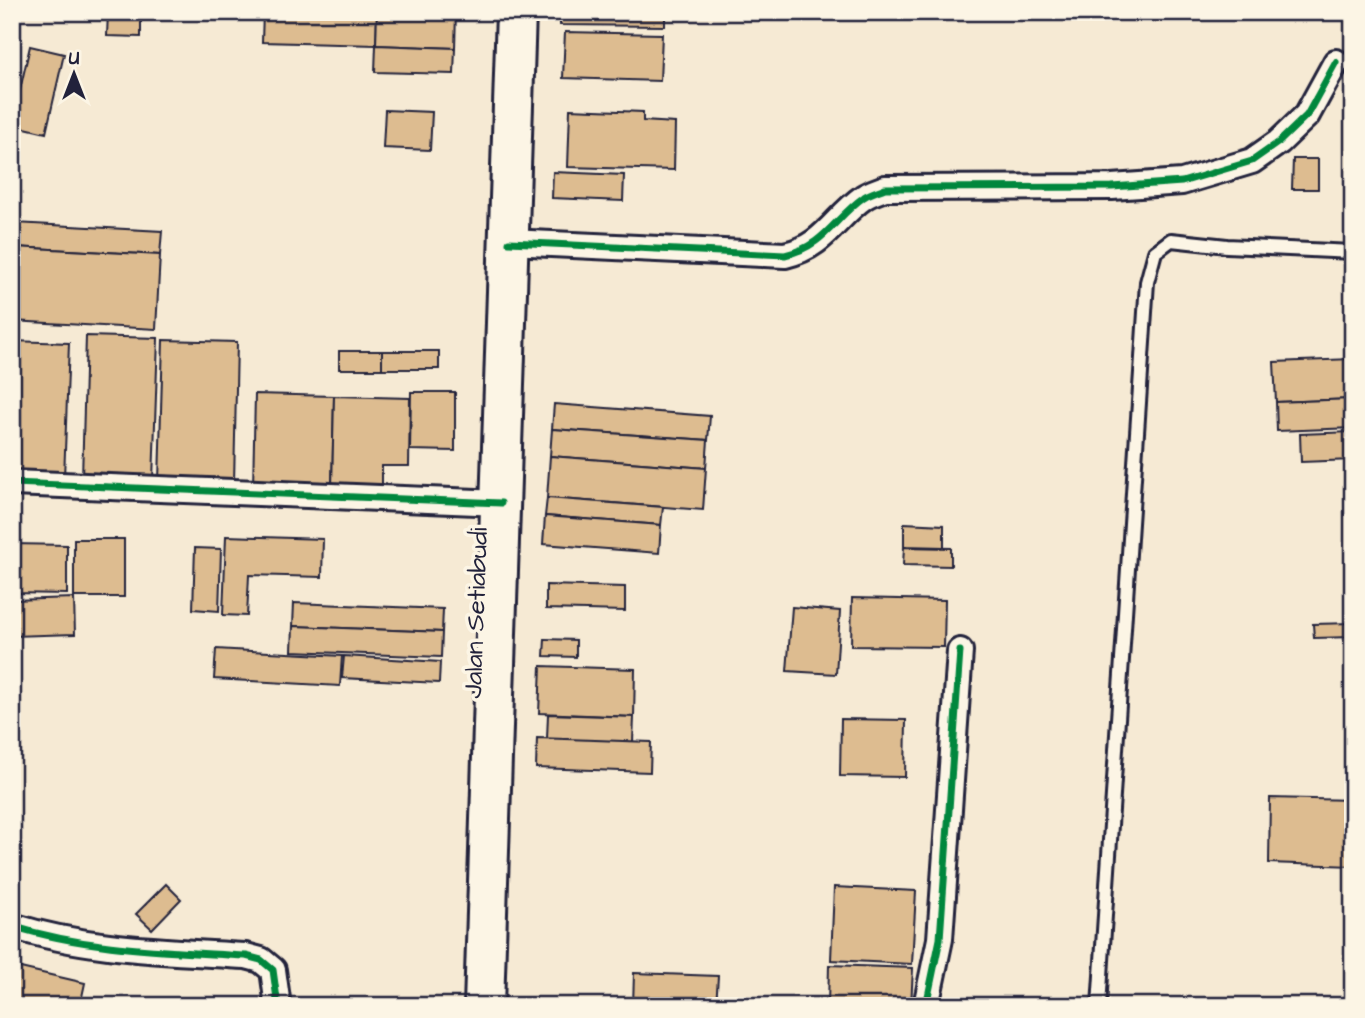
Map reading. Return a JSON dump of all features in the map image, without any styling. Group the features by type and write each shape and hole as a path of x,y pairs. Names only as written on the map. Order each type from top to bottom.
{"main road":[{"name":"Jalan Setiabudi","path":"484,1006 516,12"}],"street":[{"path":"509,242 785,255 804,251 865,197 885,188 1112,187 1182,182 1252,161 1279,142 1307,115 1336,62"},
{"path":"12,483 501,503"},
{"path":"926,1006 940,939 960,651"},
{"path":"12,926 38,934 127,949 246,956 261,960 273,970 277,999 274,1006"}],"lane":[{"path":"1098,1006 1147,282 1155,252 1171,240 1227,246 1353,251"}],"building":[{"path":"108,12 141,12 141,37 107,36"},
{"path":"263,12 377,12 376,45 262,42"},
{"path":"377,12 456,12 455,48 376,45"},
{"path":"560,12 665,12 665,26 560,25"},
{"path":"565,32 662,34 660,81 563,78"},
{"path":"1348,33 1353,33 1353,88 1347,88"},
{"path":"376,45 455,48 454,74 375,72"},
{"path":"30,46 64,54 46,133 12,125"},
{"path":"570,109 643,112 643,121 675,123 674,170 568,167"},
{"path":"385,110 432,112 430,150 383,148"},
{"path":"1293,159 1318,159 1318,189 1292,189"},
{"path":"553,172 624,175 623,201 552,198"},
{"path":"15,223 162,231 160,255 14,247"},
{"path":"14,247 160,255 156,329 12,321"},
{"path":"86,336 158,338 153,480 82,478"},
{"path":"163,340 237,342 234,483 159,482"},
{"path":"12,341 69,343 64,478 12,476"},
{"path":"339,351 382,351 382,369 339,369"},
{"path":"382,351 439,351 439,369 382,369"},
{"path":"1353,359 1353,399 1276,402 1274,362"},
{"path":"411,392 455,392 455,451 410,450"},
{"path":"255,394 334,396 332,489 253,488"},
{"path":"334,396 410,398 409,466 382,466 382,490 332,489"},
{"path":"1353,399 1353,428 1277,431 1276,402"},
{"path":"554,404 710,416 708,440 552,429"},
{"path":"552,429 708,440 706,468 550,456"},
{"path":"1353,432 1353,460 1301,462 1300,434"},
{"path":"550,456 706,468 703,510 547,498"},
{"path":"547,498 663,507 661,525 545,516"},
{"path":"545,516 661,525 659,553 543,544"},
{"path":"904,523 944,525 944,547 904,546"},
{"path":"226,536 323,539 322,577 249,575 247,616 223,615"},
{"path":"74,539 124,539 124,597 74,597"},
{"path":"12,544 67,545 67,594 12,593"},
{"path":"904,547 951,548 951,566 903,565"},
{"path":"195,548 221,549 219,611 193,609"},
{"path":"546,585 625,587 625,611 546,609"},
{"path":"74,598 75,634 12,636 12,600"},
{"path":"852,598 945,600 944,647 851,646"},
{"path":"294,603 443,609 442,632 293,626"},
{"path":"792,607 840,611 836,674 787,671"},
{"path":"1353,623 1353,637 1314,638 1313,624"},
{"path":"293,626 442,632 441,657 292,651"},
{"path":"545,639 576,640 576,657 544,656"},
{"path":"216,649 342,656 340,686 214,679"},
{"path":"344,656 440,662 439,683 342,678"},
{"path":"541,666 635,669 634,717 539,713"},
{"path":"548,714 634,717 633,742 547,739"},
{"path":"841,719 906,720 905,777 840,776"},
{"path":"537,738 651,742 650,772 536,768"},
{"path":"1270,798 1353,800 1353,866 1269,863"},
{"path":"166,884 181,899 152,929 136,914"},
{"path":"834,887 916,891 912,964 831,960"},
{"path":"829,965 913,968 911,1006 828,1006"},
{"path":"12,966 85,983 80,1006 12,1006"},
{"path":"634,973 718,976 716,1006 633,1006"}],"cycle path":[{"path":"509,242 785,255 810,245 864,197 885,188 1112,187 1182,182 1252,161 1279,142 1307,115 1336,62"},
{"path":"12,483 501,503"},
{"path":"926,1006 940,939 960,651"},
{"path":"12,926 99,945 246,956 261,960 273,970 277,999 274,1006"}]}
